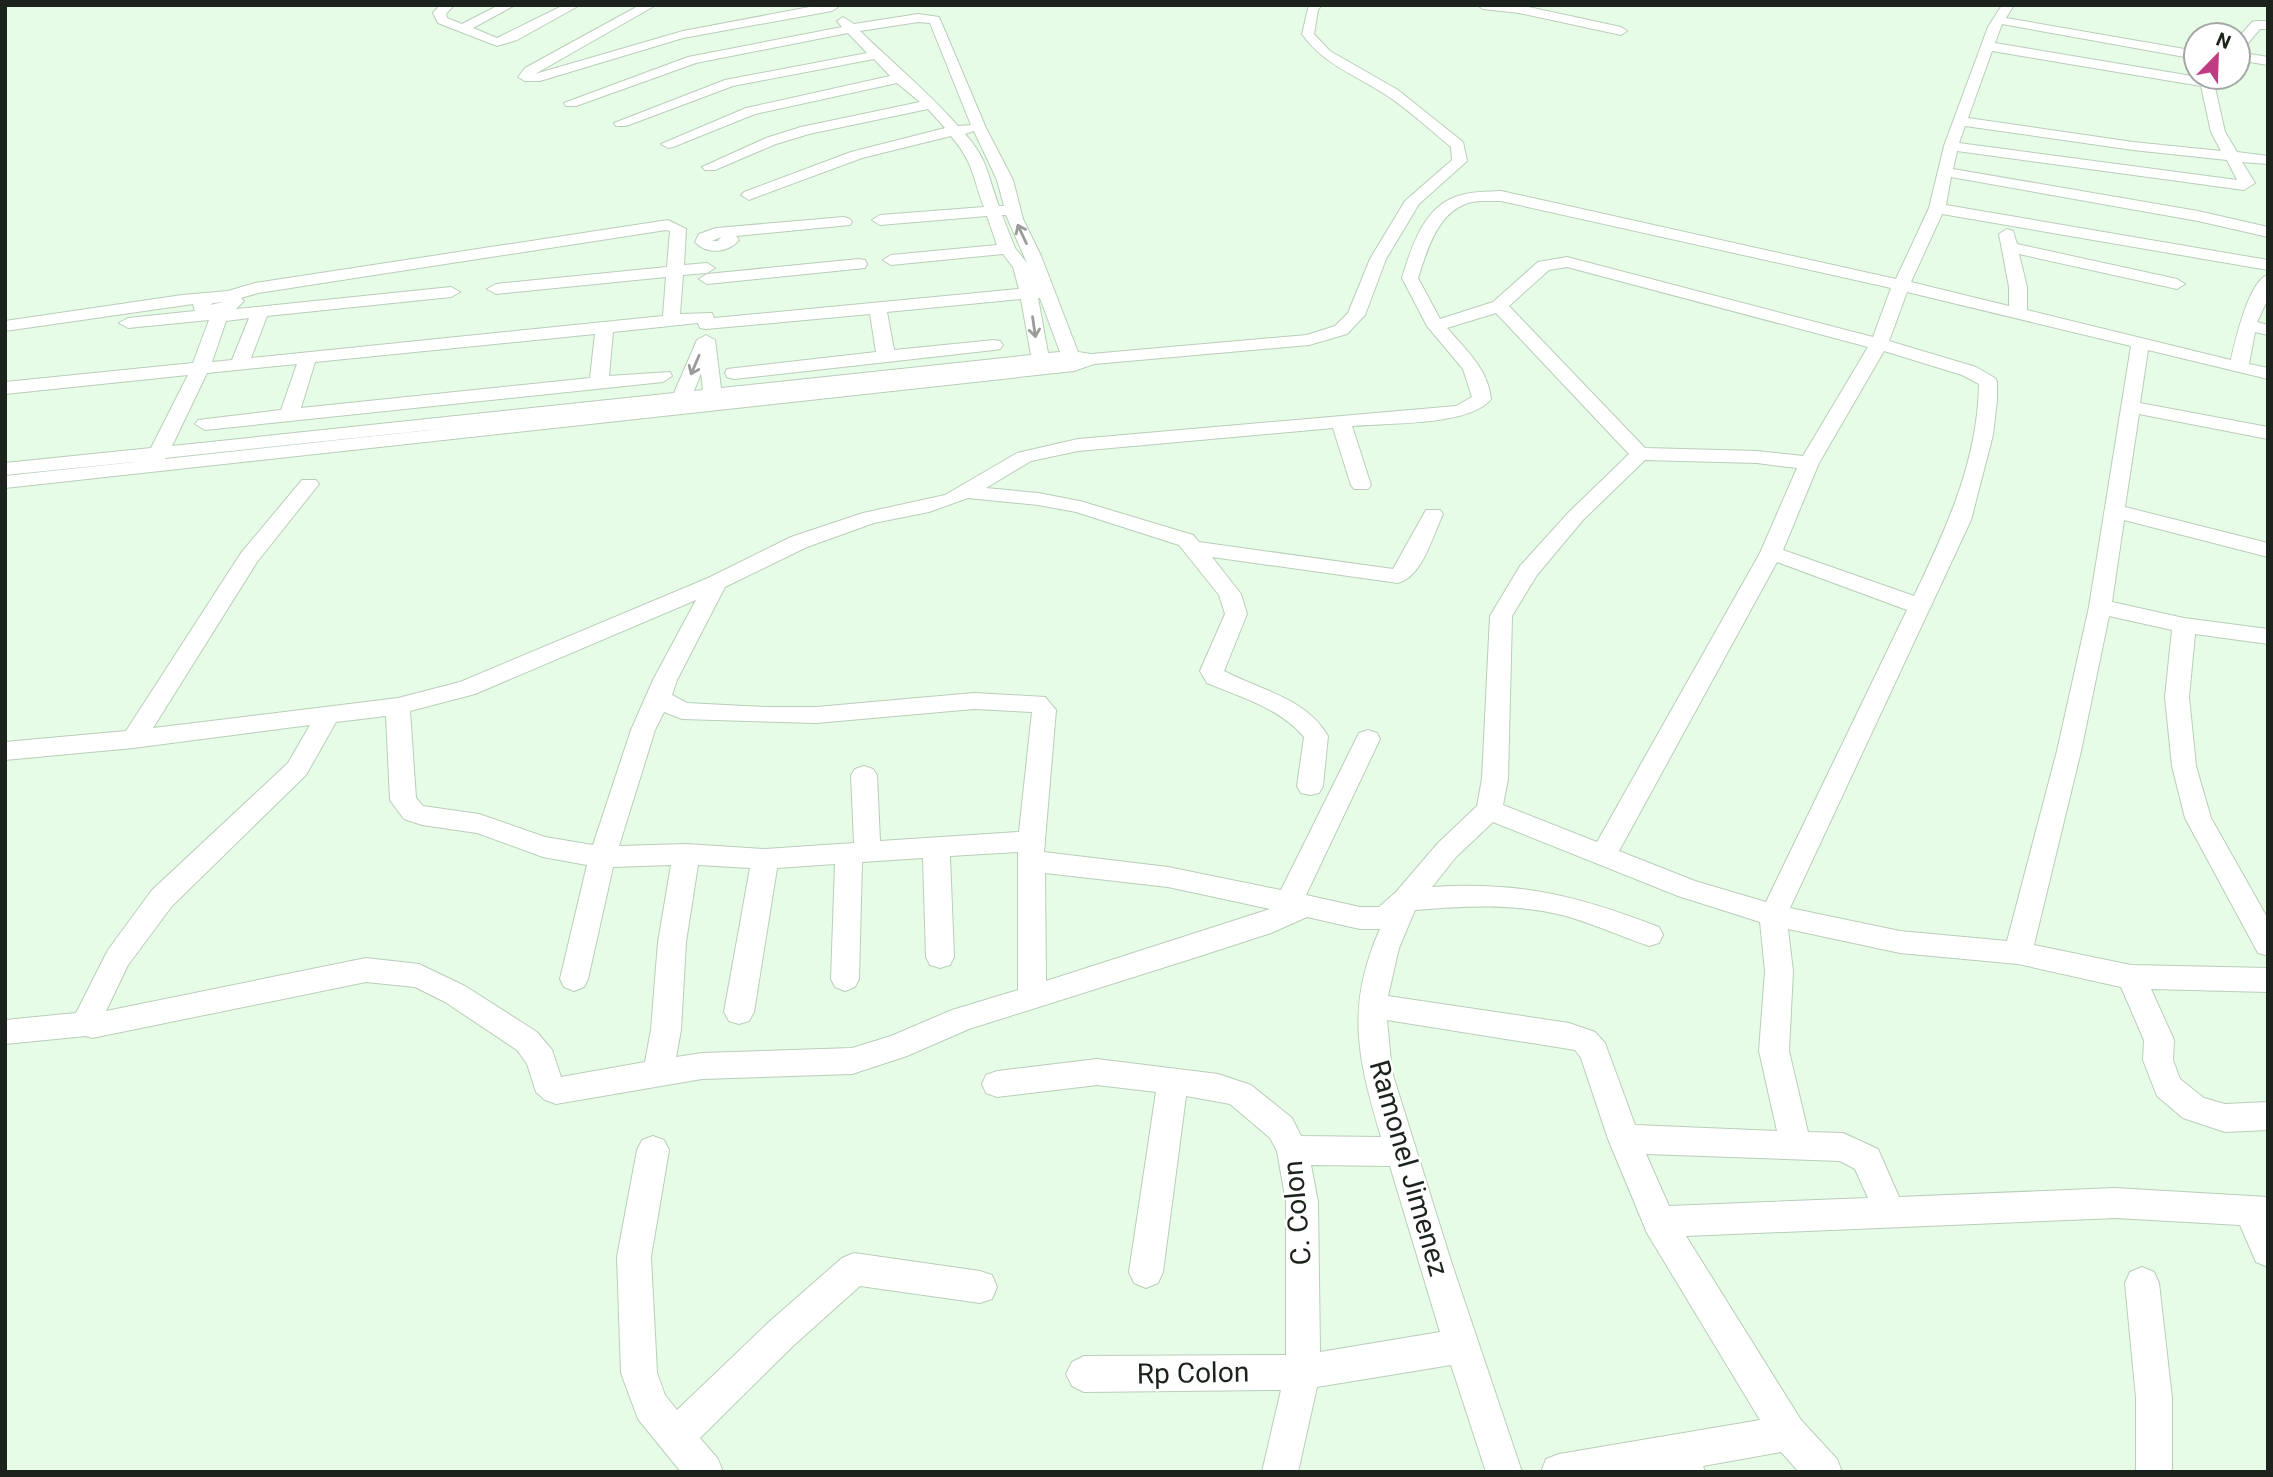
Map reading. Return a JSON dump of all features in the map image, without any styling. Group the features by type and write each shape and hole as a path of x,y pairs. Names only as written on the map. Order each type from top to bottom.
{"street":[{"path":"448,5 439,13 438,18 489,41 503,41 574,5"},
{"path":"461,29 509,5"},
{"path":"650,5 530,71 525,77 540,78 670,37 716,26 831,6 849,29 900,78 932,104 973,152 981,168 985,190 1007,249 1021,266 1078,360"},
{"path":"716,26 722,16 728,13 763,5"},
{"path":"5,469 156,458 1078,360 1309,340 1341,330 1356,315 1378,259 1413,201 1460,161 1458,145 1392,92 1343,67 1315,46 1308,34 1316,5"},
{"path":"1483,5 1519,9 1621,31"},
{"path":"1603,855 1771,553 1809,463 1879,344 1901,285 1937,208 1951,146 1987,46 2008,5"},
{"path":"571,103 693,60 932,12 979,128 1005,180 1038,293 1040,364"},
{"path":"1998,20 2182,53"},
{"path":"2252,30 2256,25 2268,25"},
{"path":"611,26 670,37"},
{"path":"1987,46 2182,76"},
{"path":"621,123 743,79 876,55"},
{"path":"668,144 751,111 900,78"},
{"path":"1951,146 2244,185 2247,183 2218,132 2211,91"},
{"path":"710,167 771,141 806,130 932,104"},
{"path":"1960,121 2268,160"},
{"path":"749,195 850,155 979,128"},
{"path":"1946,172 2198,216 2268,232"},
{"path":"5,751 327,716 398,706 467,688 716,583 799,542 870,517 922,508 952,499 1024,457 1046,450 1459,411 1473,406 1482,399 1482,388 1466,360 1436,326 1410,278 1419,248 1443,210 1460,200 1501,196 1901,285 2268,373"},
{"path":"1937,208 2268,265"},
{"path":"880,220 1013,209"},
{"path":"2004,220 2018,287 2018,314"},
{"path":"714,399 707,303 710,246 727,244 732,240 727,234 844,222"},
{"path":"5,326 182,300 214,309 234,302 230,296 255,288 651,226 674,226 678,229 677,271 671,320"},
{"path":"574,281 580,238"},
{"path":"2010,247 2177,284"},
{"path":"891,260 1007,249"},
{"path":"1436,326 1499,306 1544,266 1567,262 1879,344 1969,370 1988,382 1989,409 1977,466 1961,520 1773,915 1779,971 1774,1051 1796,1145"},
{"path":"5,388 671,320 707,303 859,264"},
{"path":"677,271 707,303 878,308 1038,293"},
{"path":"496,289 677,271"},
{"path":"2239,367 2247,325 2266,288"},
{"path":"5,333 214,309 260,312 451,292"},
{"path":"682,402 707,303"},
{"path":"1499,306 1640,454 1757,457 1809,463"},
{"path":"878,308 886,355"},
{"path":"156,458 200,369 214,309"},
{"path":"239,365 260,312"},
{"path":"2247,325 2268,330"},
{"path":"599,382 605,326"},
{"path":"2018,953 2100,607 2140,343"},
{"path":"734,373 994,345"},
{"path":"289,415 308,357"},
{"path":"205,424 663,376"},
{"path":"2130,407 2268,433"},
{"path":"1341,422 1361,485"},
{"path":"1640,454 1576,516 1528,571 1501,616 1495,779 1489,810 1688,889 1773,915 1900,942 2018,953 2131,977 2268,980"},
{"path":"5,482 156,458"},
{"path":"133,738 249,558 309,484"},
{"path":"964,492 1038,499 1080,507 1186,540 1230,594 1236,614 1212,670 1214,677 1289,709 1306,721 1316,736 1310,786"},
{"path":"2115,511 2268,550"},
{"path":"1192,548 1398,576 1406,569 1433,514"},
{"path":"1771,553 1919,606"},
{"path":"574,979 602,857 643,730 665,680 716,583"},
{"path":"2100,607 2184,625 2268,637"},
{"path":"2184,625 2177,697 2184,766 2198,818 2268,945"},
{"path":"659,698 682,711 765,715 816,715 974,701 1037,703 1044,710 1031,850 1032,998"},
{"path":"398,706 403,800 413,812 479,824 543,847 602,857 687,854 765,859 936,849 1031,850 1360,919 1385,918 1406,900 1470,895 1548,902 1601,916 1649,935"},
{"path":"88,1024 87,1020 118,958 162,898 297,769 327,716"},
{"path":"5,1032 88,1024 92,1026 366,970 419,976 455,994 527,1041 541,1059 547,1083 556,1091 702,1066 852,1061 897,1047 962,1018 1261,925 1298,904 1368,739"},
{"path":"845,979 864,775"},
{"name":"Ramonel Jimenez","path":"1489,810 1447,850 1406,900 1385,948 1371,1006 1377,1072 1504,1472"},
{"path":"936,849 940,957"},
{"path":"658,1073 666,1030 672,942 687,854"},
{"path":"738,1012 765,859"},
{"path":"2131,977 2159,1040 2158,1060 2168,1087 2194,1108 2225,1118 2268,1116"},
{"path":"1371,1006 1569,1034 1585,1041 1594,1052 1624,1139 1658,1222 1788,1433 1824,1472"},
{"name":"C. Colon","path":"997,1084 1097,1072 1173,1081 1218,1087 1240,1094 1272,1118 1292,1150 1302,1202 1303,1372 1280,1472"},
{"path":"1146,1272 1173,1081"},
{"path":"1624,1139 1843,1147 1860,1153 1867,1159 1890,1213"},
{"path":"653,1150 634,1257 639,1373 651,1406 705,1472"},
{"path":"1292,1150 1401,1152"},
{"path":"1658,1222 2115,1203 2259,1211 2268,1251"},
{"path":"675,1437 854,1269 980,1287"},
{"path":"2142,1283 2154,1398 2154,1472"},
{"name":"Rp Colon","path":"1084,1374 1303,1372 1463,1346"},
{"path":"1559,1472 1683,1461 1788,1433"}]}
